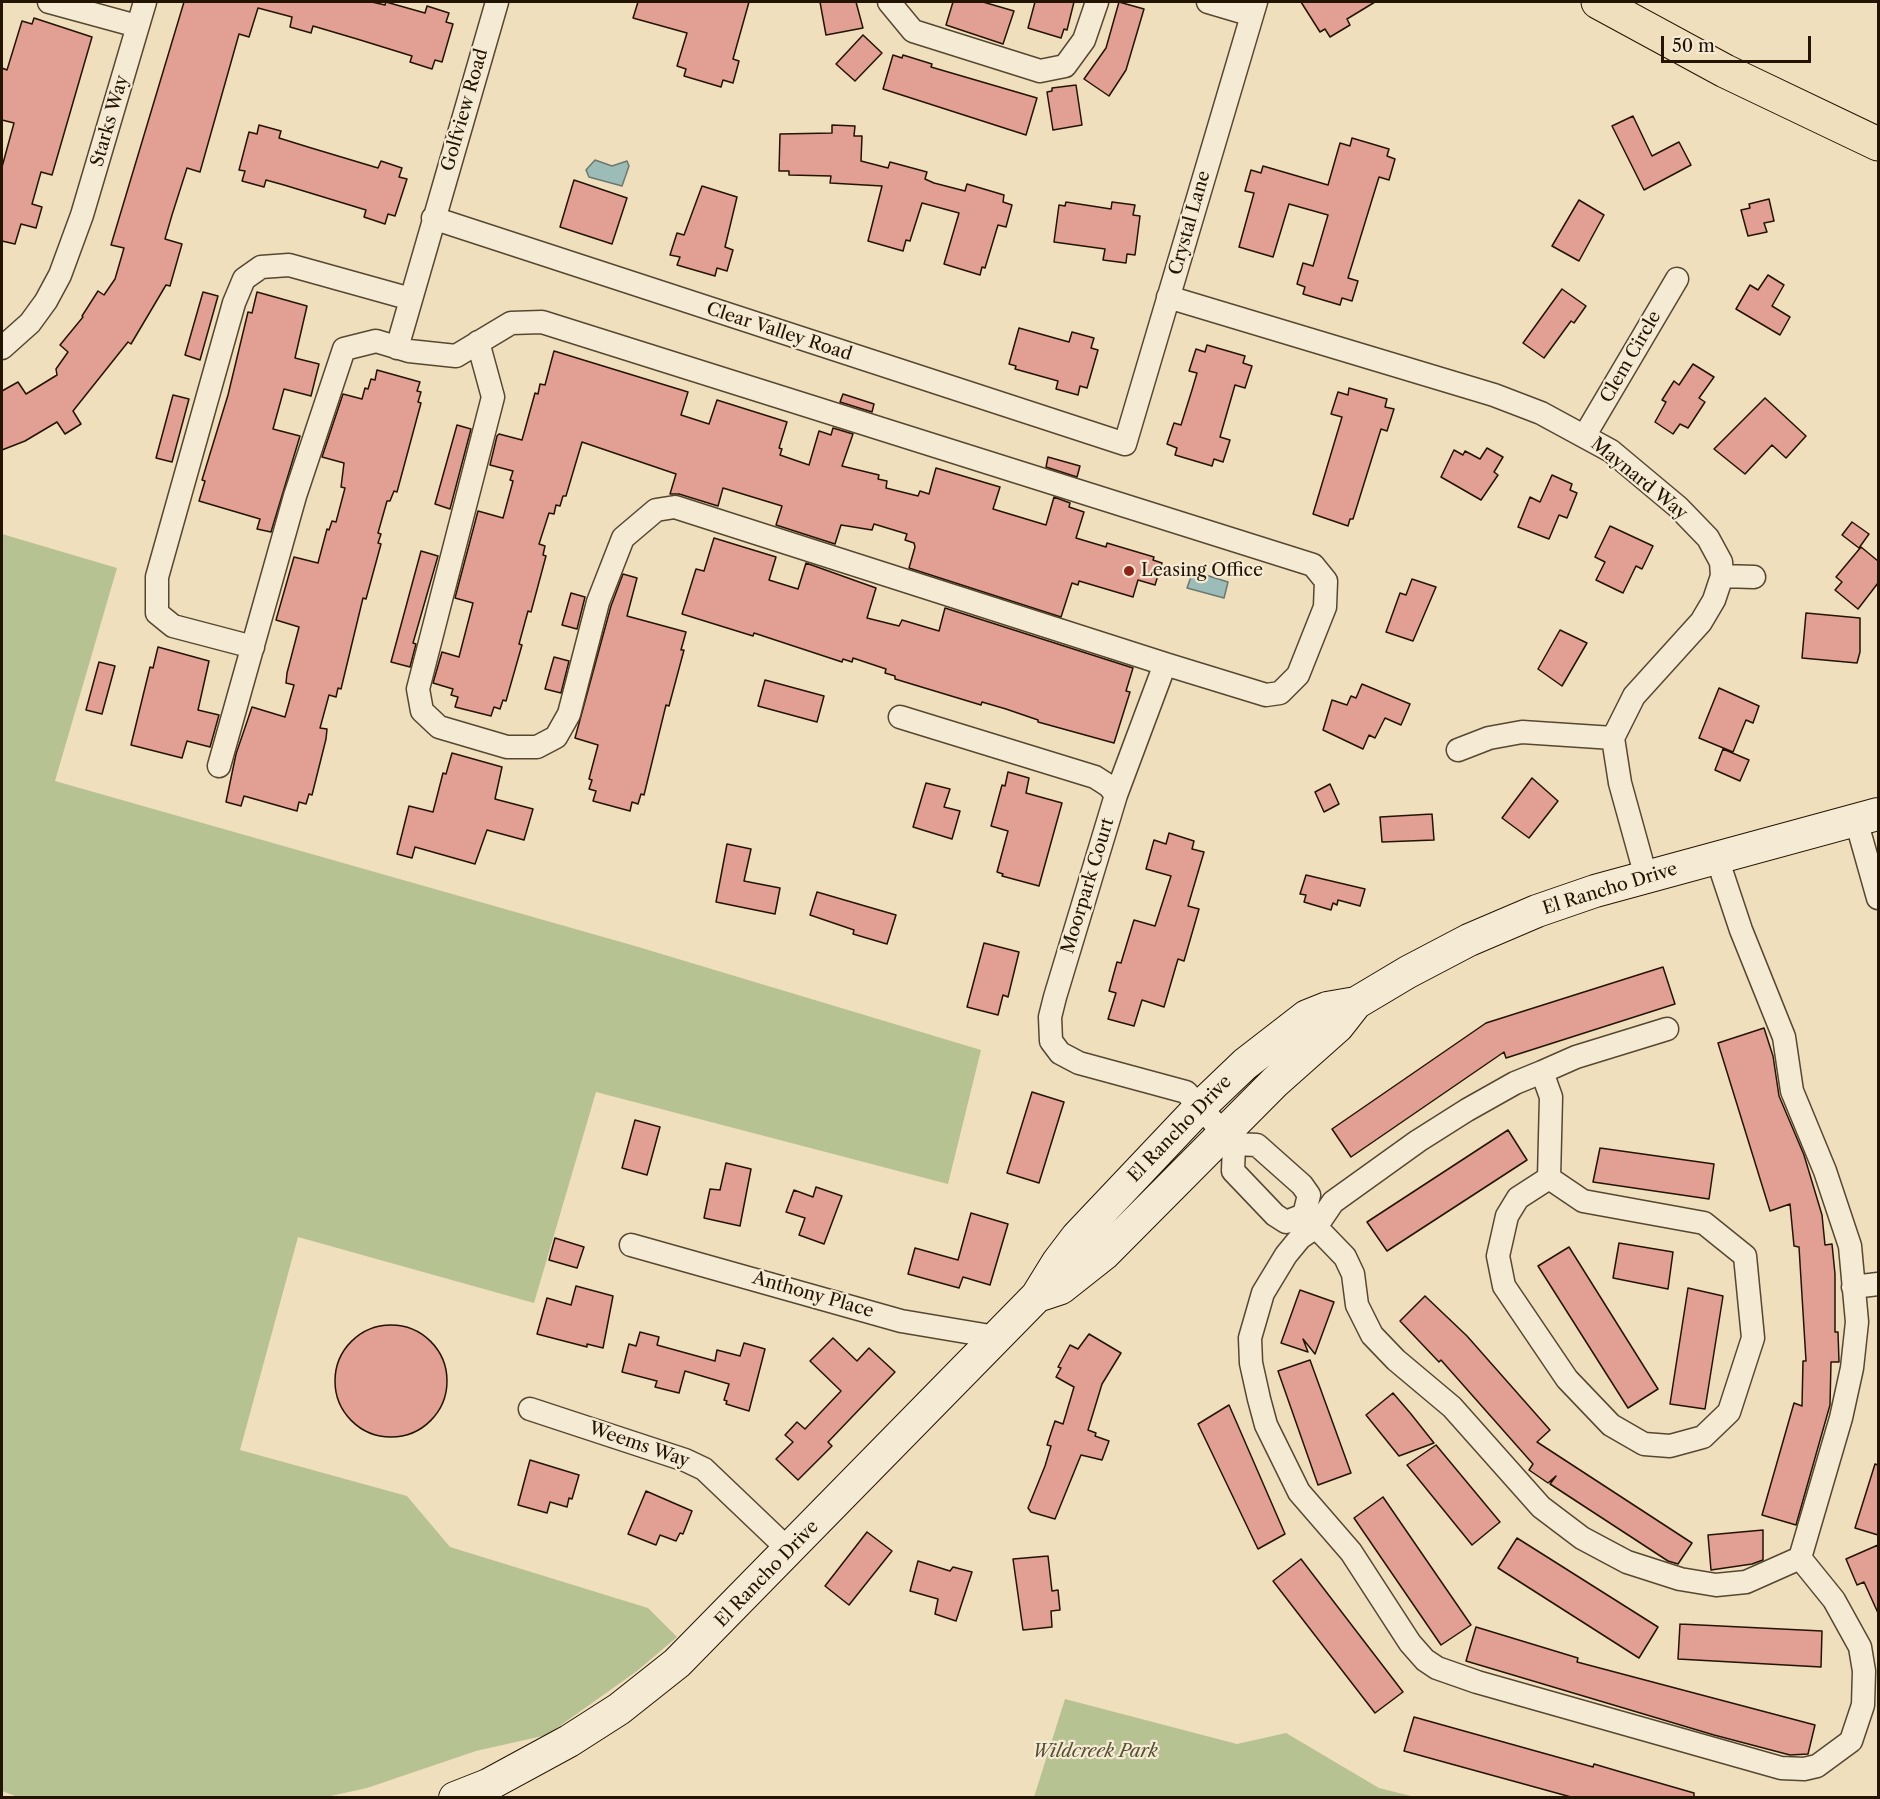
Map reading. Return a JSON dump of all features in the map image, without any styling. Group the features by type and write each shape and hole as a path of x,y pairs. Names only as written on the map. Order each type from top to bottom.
{"main road":[{"path":"1598,2 1725,71 1878,144"},
{"name":"El Rancho Drive","path":"455,1797 530,1763 619,1709 677,1663 790,1551 1037,1296 1077,1237 1200,1107 1245,1064 1307,1016 1327,1008 1356,1003 1479,935 1537,911 1646,877 1867,817"},
{"name":"El Rancho Drive","path":"1037,1296 1061,1288 1104,1254 1229,1139 1275,1082 1338,1026 1356,1003"}],"street":[{"path":"49,2 138,26"},
{"name":"Starks Way","path":"2,348 30,322 46,301 60,275 82,216 145,2"},
{"name":"Golfview Road","path":"397,348 497,2"},
{"path":"889,2 912,31 1040,71 1065,66 1084,40 1097,2"},
{"path":"1208,2 1254,8"},
{"name":"Crystal Lane","path":"1125,444 1254,8"},
{"name":"Clear Valley Road","path":"433,218 1125,444"},
{"path":"253,647 173,626 157,613 157,577 234,303 244,279 261,267 289,266 411,299"},
{"name":"Clem Circle","path":"1585,435 1677,279"},
{"name":"Maynard Way","path":"1168,297 1494,395 1540,413 1585,435 1648,481 1708,538 1717,551 1722,576"},
{"path":"219,766 295,496 344,349 376,341 397,348 456,356 478,342 511,323 542,322 1313,565 1326,581 1325,607 1298,675 1280,693 1266,695 675,507 656,510 623,538 598,602 569,714 556,737 537,747 507,747 439,727 422,711 418,689 493,397 478,342"},
{"path":"1646,877 1620,783 1613,738 1634,696 1710,610 1722,576 1754,577"},
{"path":"1116,795 1165,664"},
{"name":"Moorpark Court","path":"900,717 1095,777 1109,786 1116,795 1055,997 1050,1017 1051,1041 1060,1053 1078,1063 1186,1092 1200,1107"},
{"path":"1458,750 1489,738 1522,732 1613,738"},
{"path":"1867,817 1878,898"},
{"path":"1229,1139 1257,1145 1309,1195 1310,1221 1346,1257 1353,1274 1357,1305 1372,1335 1396,1360 1452,1407 1541,1507 1582,1538 1627,1562 1680,1579 1716,1585 1746,1582 1800,1558 1841,1418 1852,1368 1857,1322 1850,1246 1825,1171 1792,1091 1784,1037 1741,930 1717,858"},
{"path":"1667,1029 1576,1057 1515,1083 1418,1141 1310,1221 1263,1293 1250,1338 1251,1363 1259,1400 1266,1425 1299,1492 1351,1552 1410,1643 1425,1660 1437,1668 1488,1686 1747,1760 1781,1768 1804,1770 1817,1767 1851,1741 1863,1705 1864,1671 1860,1647 1851,1628 1834,1600 1800,1558"},
{"path":"1542,1072 1551,1097 1549,1178"},
{"path":"1200,1107 1229,1139 1233,1171 1275,1215 1286,1222 1310,1221"},
{"path":"1259,1196 1283,1168"},
{"path":"1549,1178 1583,1201 1704,1223 1745,1256 1753,1338 1729,1412 1704,1437 1670,1446 1644,1444 1611,1425 1567,1379 1504,1286 1498,1256 1507,1216 1518,1198 1549,1178"},
{"name":"Anthony Place","path":"631,1245 901,1321 996,1337"},
{"path":"1853,1287 1878,1284"},
{"name":"Weems Way","path":"530,1409 693,1463 712,1475 790,1551"}],"green space":[{"path":"2,534 117,568 55,781 635,946 981,1050 948,1184 596,1092 534,1303 298,1237 240,1450 407,1496 450,1547 648,1608 677,1637 637,1671 547,1735 476,1751 367,1788 326,1797 18,1797 2,1791"},
{"name":"Wildcreek Park","path":"1065,1699 1237,1744 1286,1733 1379,1788 1415,1797 1034,1797"}],"water":[{"path":"595,160 612,166 627,161 629,166 622,186 589,177 586,170"},
{"path":"1193,571 1228,582 1224,598 1187,588"}],"building":[{"path":"184,2 372,2 385,5 386,2 425,13 427,6 449,13 446,22 453,24 442,62 435,60 432,69 410,62 412,56 357,39 313,26 311,33 290,27 292,17 258,8 249,37 239,34 200,172 187,168 172,215 165,239 182,244 170,286 166,285 131,344 128,342 73,411 81,424 65,434 57,422 25,441 2,450 2,391 18,382 26,394 57,375 56,369 68,352 60,345 83,317 98,291 104,295 115,279 124,248 111,245"},
{"path":"638,2 749,2 733,59 739,61 733,83 723,80 721,87 684,76 686,69 677,66 687,33 633,18"},
{"path":"820,2 856,2 863,28 826,35"},
{"path":"953,2 983,2 1014,11 1003,44 946,25"},
{"path":"1035,2 1074,2 1067,30 1064,29 1061,38 1028,28"},
{"path":"1119,2 1144,9 1126,70 1109,96 1084,79 1106,48"},
{"path":"1301,2 1375,2 1347,19 1350,25 1330,37 1325,29 1320,32"},
{"path":"34,18 92,37 52,175 41,172 32,204 42,207 36,228 21,224 15,244 2,241 2,167 14,123 2,120 2,68 7,70 22,21 32,24"},
{"path":"863,35 882,53 855,81 836,64"},
{"path":"893,55 902,58 903,55 932,64 931,67 1037,98 1026,135 883,89"},
{"path":"1076,85 1082,125 1053,130 1047,92 1052,91 1052,88"},
{"path":"1633,116 1652,156 1679,142 1691,165 1644,190 1612,126"},
{"path":"259,125 281,131 279,138 308,147 378,168 381,161 402,168 399,177 407,179 395,216 388,214 385,224 364,217 366,210 284,185 266,180 264,187 242,181 245,171 239,170 249,132 257,134"},
{"path":"832,125 855,126 854,136 862,136 861,161 888,168 890,162 927,172 925,179 934,183 965,191 967,184 1004,195 1003,202 1012,205 1006,227 998,225 985,268 982,267 980,275 944,264 959,213 922,203 910,241 906,240 903,251 868,241 882,186 830,183 831,176 789,175 789,171 779,171 780,134 832,133"},
{"path":"1352,138 1389,149 1387,156 1395,159 1389,180 1379,177 1348,278 1358,281 1352,301 1342,298 1340,305 1303,294 1305,287 1297,284 1303,263 1313,266 1328,215 1289,204 1273,257 1239,247 1254,193 1245,191 1251,170 1261,173 1263,166 1328,185 1340,143 1350,146"},
{"path":"574,180 627,198 612,244 560,227"},
{"path":"702,186 737,197 725,247 733,250 727,271 717,268 715,276 677,265 680,257 670,255 677,233 684,235"},
{"path":"1769,199 1774,221 1764,223 1767,232 1748,236 1741,210 1750,208 1749,204"},
{"path":"1579,200 1604,215 1579,261 1552,246"},
{"path":"1066,202 1111,209 1112,202 1135,205 1133,215 1140,216 1135,255 1127,254 1126,263 1103,260 1105,249 1054,242 1059,205 1065,206"},
{"path":"1768,275 1784,285 1772,306 1790,317 1780,335 1736,309 1750,285 1758,290"},
{"path":"1562,289 1586,306 1574,323 1571,321 1544,358 1523,343"},
{"path":"203,292 218,296 200,360 185,355"},
{"path":"257,292 307,306 295,358 319,364 311,396 284,389 273,429 300,436 271,532 257,529 260,519 199,501 205,481 202,480 228,395 248,312 252,313"},
{"path":"1019,328 1069,342 1072,332 1094,338 1091,348 1098,350 1087,388 1080,386 1078,395 1056,389 1058,381 1015,369 1016,366 1009,364"},
{"path":"1207,345 1245,356 1243,363 1252,366 1245,388 1235,385 1220,437 1230,440 1223,462 1214,459 1212,466 1175,455 1177,448 1167,444 1174,423 1181,425 1192,390 1197,373 1189,371 1196,349 1205,352"},
{"path":"554,351 688,392 681,415 709,424 717,400 787,422 779,448 782,449 780,455 809,465 819,431 831,435 833,428 853,434 842,466 879,475 878,479 887,481 886,488 918,496 920,491 929,494 936,468 1000,487 993,509 1046,525 1054,497 1070,503 1069,507 1084,512 1076,538 1106,547 1107,543 1154,557 1153,560 1162,563 1155,585 1138,580 1133,597 1079,581 1078,585 1072,583 1061,617 909,568 915,547 914,543 905,540 907,534 874,524 872,530 841,525 835,544 776,525 782,506 723,488 718,506 679,494 670,494 676,474 582,442 566,496 563,496 560,506 556,505 554,514 549,513 539,544 545,546 543,555 546,556 531,612 528,611 519,644 522,645 506,701 503,700 500,709 494,707 491,716 455,707 458,697 451,695 453,689 433,683 442,652 459,657 473,603 455,598 478,511 503,518 513,481 510,480 513,471 490,465 497,436 499,434 522,440 535,393 538,394 540,384 545,385"},
{"path":"1693,364 1714,377 1699,398 1705,402 1688,428 1680,424 1673,434 1655,422 1666,402 1662,400 1674,381 1679,385"},
{"path":"377,370 420,382 417,391 421,392 418,402 421,403 397,492 394,491 390,501 387,501 378,533 381,534 378,543 381,544 366,599 363,598 341,689 338,688 336,697 329,695 320,728 327,729 326,739 312,795 309,794 306,804 299,802 297,811 244,796 241,806 226,802 236,754 252,707 285,717 294,685 286,683 287,673 299,627 276,620 294,557 318,563 327,529 329,530 332,521 336,522 345,488 341,487 344,463 322,457 343,394 362,399 371,379 375,380"},
{"path":"1349,388 1387,399 1385,407 1394,409 1387,431 1381,429 1353,519 1350,519 1348,526 1313,514 1342,417 1331,414 1338,392 1348,395"},
{"path":"843,394 874,404 872,412 840,402"},
{"path":"173,395 189,399 172,462 156,458"},
{"path":"1765,398 1806,436 1786,458 1772,445 1745,474 1714,449"},
{"path":"457,425 471,429 450,509 435,504"},
{"path":"1487,448 1503,457 1494,472 1498,475 1481,500 1441,477 1454,450 1463,455 1465,451 1480,459"},
{"path":"1048,457 1080,466 1077,477 1046,467"},
{"path":"1552,475 1572,484 1570,490 1577,493 1567,518 1559,515 1549,539 1518,527 1530,497 1540,502"},
{"path":"1852,522 1869,534 1859,548 1842,535"},
{"path":"1610,526 1653,546 1642,569 1636,566 1623,593 1596,580 1605,562 1595,557"},
{"path":"714,538 776,557 769,580 798,589 806,563 876,588 867,618 899,626 902,620 939,631 945,608 1133,668 1126,691 1130,692 1114,743 1038,722 1038,720 1006,709 982,702 981,705 895,679 895,676 885,673 886,669 853,658 852,662 843,659 842,662 754,633 753,636 682,614 696,569 704,571"},
{"path":"1861,547 1878,561 1878,583 1858,609 1835,590 1842,582 1836,577"},
{"path":"421,551 438,556 413,643 416,644 410,667 391,662"},
{"path":"623,574 637,578 627,616 686,632 681,650 684,650 669,706 666,705 644,795 641,794 638,804 632,802 630,811 593,801 596,791 589,789 592,780 589,779 598,745 575,738 611,606"},
{"path":"1412,579 1436,587 1413,641 1386,632 1400,593 1406,595"},
{"path":"571,593 585,597 577,629 562,625"},
{"path":"1806,613 1860,618 1860,652 1857,663 1802,658"},
{"path":"1560,630 1587,643 1562,686 1538,669"},
{"path":"158,647 209,661 198,710 219,715 210,747 187,741 182,758 131,745 150,667 153,668"},
{"path":"554,657 569,661 561,693 545,689"},
{"path":"99,662 115,666 102,714 86,710"},
{"path":"765,680 824,696 817,722 758,706"},
{"path":"1362,684 1410,704 1401,725 1385,718 1375,738 1369,735 1363,749 1323,730 1332,700 1347,705 1351,696 1356,698"},
{"path":"1719,688 1759,706 1753,723 1746,720 1733,752 1699,738"},
{"path":"1723,749 1749,760 1740,781 1715,770"},
{"path":"452,753 502,767 495,799 533,809 524,840 487,830 475,864 415,847 412,858 397,854 409,806 433,812 443,773 446,774"},
{"path":"1008,772 1029,778 1026,793 1062,803 1039,886 1002,876 1003,874 997,872 1008,831 991,826 1002,785 1005,786"},
{"path":"1532,778 1558,801 1529,838 1502,818"},
{"path":"926,783 950,789 944,807 960,811 952,839 913,827"},
{"path":"1330,784 1339,804 1324,812 1315,792"},
{"path":"1432,814 1434,840 1382,842 1380,817"},
{"path":"1169,833 1194,841 1192,849 1204,852 1188,906 1199,909 1184,961 1178,959 1164,1007 1142,1000 1134,1026 1108,1019 1116,993 1109,991 1117,962 1121,963 1134,920 1155,926 1171,876 1146,869 1154,840 1166,844"},
{"path":"727,844 751,849 744,881 780,888 775,914 716,902"},
{"path":"1306,875 1365,889 1360,906 1338,900 1337,905 1333,903 1331,910 1304,902 1306,895 1300,894"},
{"path":"817,892 896,915 887,944 853,934 854,930 810,915"},
{"path":"984,943 1019,952 1008,997 1003,995 998,1015 967,1007"},
{"path":"1663,967 1675,1004 1506,1058 1504,1052 1351,1157 1332,1129 1486,1023"},
{"path":"1764,1028 1773,1056 1779,1096 1804,1155 1822,1215 1825,1245 1832,1244 1835,1274 1835,1332 1838,1332 1839,1362 1831,1362 1830,1405 1796,1525 1762,1515 1794,1403 1802,1406 1803,1361 1806,1361 1799,1247 1794,1246 1790,1204 1770,1211 1718,1043"},
{"path":"1032,1092 1064,1102 1039,1183 1007,1173"},
{"path":"635,1120 660,1127 647,1175 622,1168"},
{"path":"1508,1130 1527,1160 1387,1251 1367,1222"},
{"path":"1600,1148 1714,1164 1709,1199 1593,1182"},
{"path":"726,1163 751,1169 740,1226 704,1218 710,1189 720,1190"},
{"path":"816,1187 842,1196 824,1244 799,1235 805,1218 786,1212 794,1190 813,1197"},
{"path":"971,1213 1008,1224 990,1285 963,1277 959,1288 908,1274 915,1248 958,1260"},
{"path":"555,1238 584,1247 577,1268 549,1260"},
{"path":"1619,1243 1673,1252 1668,1289 1613,1278"},
{"path":"1569,1247 1658,1389 1628,1408 1538,1266"},
{"path":"576,1286 613,1296 603,1348 587,1344 587,1347 537,1334 547,1298 571,1305"},
{"path":"1688,1288 1723,1296 1705,1409 1670,1404"},
{"path":"1300,1290 1334,1302 1315,1354 1303,1339 1308,1352 1281,1343"},
{"path":"1425,1296 1467,1336 1550,1430 1537,1442 1692,1543 1678,1564 1668,1561 1550,1484 1556,1476 1548,1483 1529,1470 1533,1464 1441,1360 1439,1362 1400,1321"},
{"path":"391,1325 412,1329 430,1342 443,1360 447,1381 443,1402 430,1420 412,1433 391,1437 370,1433 352,1420 339,1402 335,1381 339,1360 352,1342 370,1329"},
{"path":"640,1332 659,1337 657,1345 715,1361 717,1350 740,1356 744,1343 765,1349 749,1411 726,1404 727,1401 724,1400 729,1384 685,1371 679,1393 655,1387 657,1381 622,1372 629,1344 636,1346"},
{"path":"1089,1334 1121,1353 1102,1384 1088,1430 1096,1433 1095,1436 1109,1441 1102,1460 1081,1455 1055,1519 1031,1512 1028,1508 1045,1466 1051,1446 1047,1445 1055,1421 1063,1424 1074,1387 1056,1377 1061,1368 1058,1367 1070,1345 1078,1349"},
{"path":"833,1338 857,1361 869,1348 895,1372 828,1442 832,1446 798,1480 776,1459 793,1442 785,1435 797,1422 805,1429 841,1391 810,1361"},
{"path":"1310,1360 1351,1473 1318,1485 1278,1371"},
{"path":"1393,1393 1434,1443 1399,1456 1366,1415"},
{"path":"1229,1405 1285,1534 1258,1549 1198,1424"},
{"path":"1436,1445 1500,1522 1472,1545 1407,1465"},
{"path":"530,1460 579,1475 572,1499 569,1498 567,1507 550,1502 547,1513 518,1505"},
{"path":"1875,1464 1878,1465 1878,1535 1855,1528"},
{"path":"646,1491 692,1511 683,1534 680,1533 676,1541 660,1535 656,1545 628,1534"},
{"path":"1383,1497 1471,1625 1441,1645 1354,1518"},
{"path":"1763,1530 1763,1560 1752,1564 1711,1570 1708,1535"},
{"path":"867,1532 892,1551 849,1605 825,1586"},
{"path":"1517,1538 1658,1627 1639,1658 1498,1568"},
{"path":"1878,1545 1878,1613 1864,1582 1857,1585 1846,1559"},
{"path":"1048,1556 1052,1591 1058,1590 1060,1610 1051,1611 1052,1627 1023,1630 1013,1559"},
{"path":"1301,1559 1403,1692 1375,1713 1273,1581"},
{"path":"918,1561 950,1571 953,1567 972,1572 956,1621 935,1614 938,1599 910,1591"},
{"path":"1680,1624 1822,1631 1821,1667 1678,1659"},
{"path":"1476,1627 1578,1658 1577,1662 1815,1725 1808,1754 1790,1755 1714,1735 1466,1661"},
{"path":"1414,1717 1593,1767 1594,1764 1694,1793 1694,1797 1571,1797 1404,1751"}],"place":[{"name":"Leasing Office","path":"1129,571"}]}
